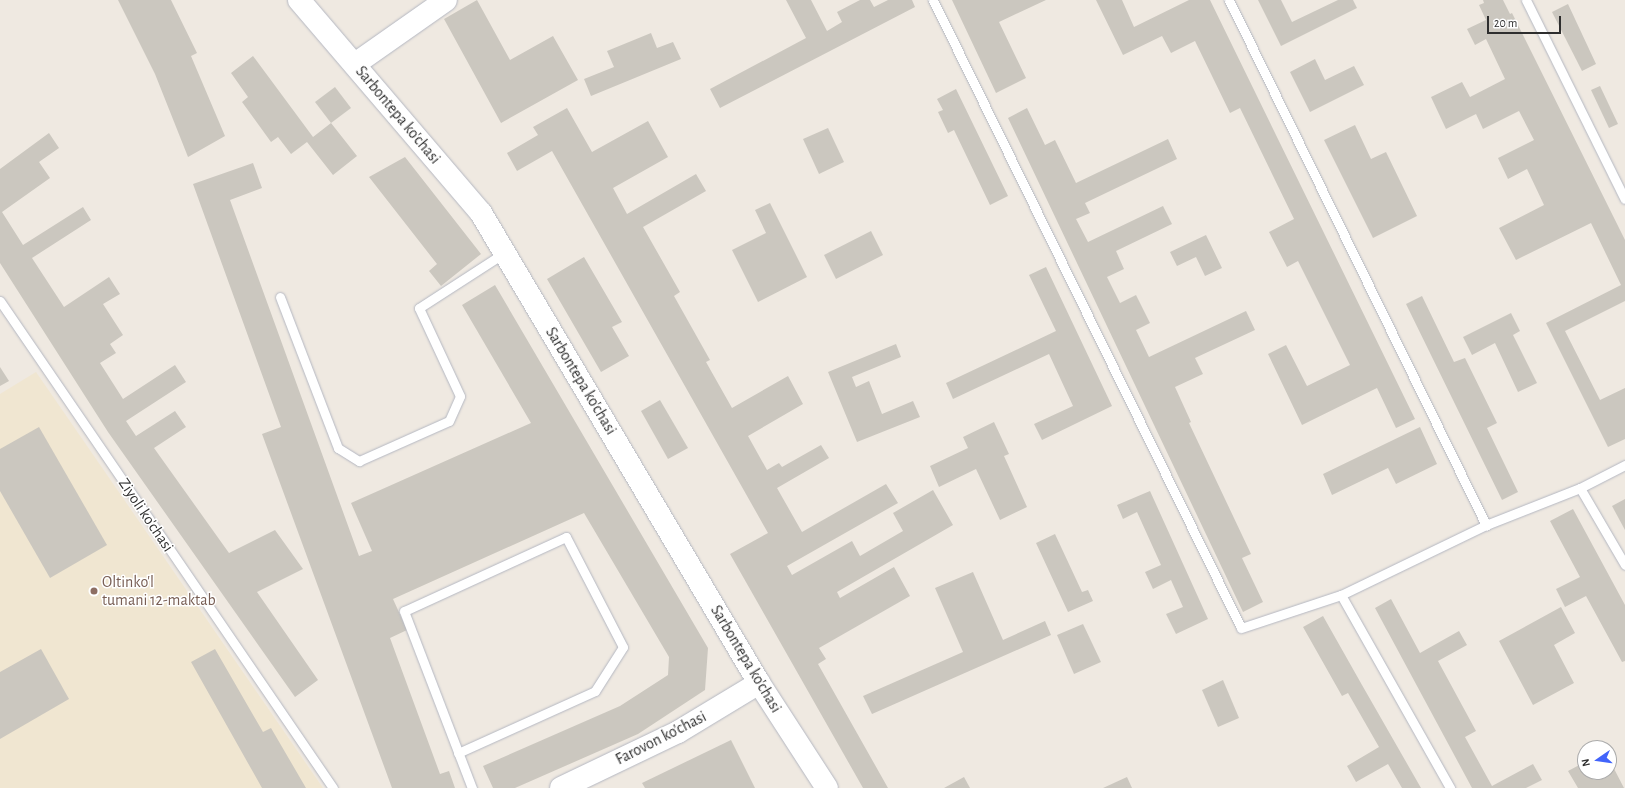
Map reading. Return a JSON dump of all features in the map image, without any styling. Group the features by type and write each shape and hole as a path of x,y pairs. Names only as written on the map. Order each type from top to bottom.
{"street":[{"name":"Sarbontepa ko'chasi","path":"299,0 481,213 759,683 827,788"},
{"path":"355,64 446,0"},
{"name":"Farovon ko'chasi","path":"561,788 678,732 759,683"}],"lane":[{"path":"933,0 1241,628 1341,595 1486,525 1580,488 1625,465"},
{"path":"1229,0 1486,525"},
{"path":"1526,0 1625,199"},
{"path":"280,297 338,448 358,461 449,421 460,396 419,308 504,252"},
{"name":"Ziyoli ko'chasi","path":"0,301 333,788"},
{"path":"1580,488 1625,565"},
{"path":"458,753 595,691 623,647 566,537 404,611 458,753 472,788"},
{"path":"1341,595 1450,788"}],"shaded area":[{"name":"Oltinko'l tumani 12-maktab","path":"36,372 323,788 0,788 0,394"}],"building":[{"path":"118,0 171,0 197,53 191,56 225,136 188,157 155,74"},
{"path":"477,0 510,60 553,36 578,80 501,123 444,19"},
{"path":"786,0 811,0 827,31 842,22 837,12 860,0 870,0 874,7 888,0 912,0 915,7 720,108 710,89 806,38"},
{"path":"952,0 1046,0 999,22 1026,78 996,93"},
{"path":"1096,0 1122,0 1134,27 1189,0 1210,0 1415,419 1396,428 1377,388 1302,425 1268,354 1286,345 1307,386 1350,365 1298,261 1287,267 1269,232 1294,219 1240,108 1230,113 1195,41 1171,53 1162,36 1123,55"},
{"path":"1258,0 1281,0 1292,22 1338,0 1353,0 1357,8 1281,46"},
{"path":"1483,0 1503,0 1510,14 1512,13 1625,240 1625,301 1565,331 1600,400 1625,388 1625,439 1608,447 1546,323 1621,285 1591,223 1516,260 1499,228 1544,205 1527,169 1508,179 1498,158 1534,140 1519,111 1483,129 1476,114 1446,129 1431,97 1462,82 1470,97 1505,79 1486,39 1475,45 1467,29 1486,20 1479,5 1484,3"},
{"path":"1568,4 1596,64 1582,71 1552,12"},
{"path":"651,33 657,48 673,42 681,59 591,96 584,79 614,67 607,51"},
{"path":"253,56 313,137 331,123 357,156 333,175 307,142 291,154 278,137 271,142 242,102 248,97 231,73"},
{"path":"1315,59 1325,80 1354,66 1364,85 1310,112 1290,72"},
{"path":"1600,86 1618,124 1609,128 1591,90"},
{"path":"335,87 351,108 331,123 315,102"},
{"path":"956,89 1008,196 990,205 954,130 948,133 938,112 943,110 937,99"},
{"path":"567,108 592,152 648,121 668,157 613,188 627,214 696,174 706,191 643,227 680,292 674,296 710,360 706,362 732,408 788,376 803,404 748,436 767,470 779,463 782,467 821,445 829,458 777,488 802,532 886,484 898,503 787,566 792,575 852,541 860,556 903,531 893,513 933,490 953,525 837,592 840,598 894,567 910,596 819,648 826,659 818,664 888,788 863,788 730,554 768,533 552,151 517,171 507,153 538,135 533,127"},
{"path":"1027,108 1045,145 1055,140 1076,183 1168,139 1177,159 1085,203 1090,213 1076,219 1088,242 1163,206 1172,224 1116,251 1124,269 1107,277 1120,303 1136,295 1150,323 1136,330 1149,357 1246,311 1255,330 1195,358 1203,374 1175,387 1191,422 1189,423 1251,554 1242,558 1263,602 1243,612 1008,118"},
{"path":"1355,125 1371,159 1386,152 1417,216 1373,238 1324,140"},
{"path":"828,128 844,162 819,174 803,139"},
{"path":"49,133 59,148 39,162 50,178 2,212 23,245 83,207 91,220 32,258 64,307 109,277 120,294 103,304 123,335 110,344 116,353 100,363 123,399 175,365 186,382 126,421 136,436 175,411 186,427 154,448 229,553 275,530 303,569 257,592 318,680 295,697 108,432 0,263 0,169"},
{"path":"405,157 481,254 441,286 429,271 437,264 369,177"},
{"path":"253,163 262,188 230,200 359,556 372,551 351,503 531,423 462,305 495,285 708,648 705,690 638,734 515,788 493,788 483,766 620,706 668,675 669,657 584,513 393,599 407,630 390,638 440,774 449,771 455,788 392,788 262,434 281,427 193,184"},
{"path":"770,203 807,277 758,302 732,250 766,233 755,210"},
{"path":"871,231 883,255 836,279 824,255"},
{"path":"1206,235 1222,268 1205,276 1196,257 1177,266 1170,252"},
{"path":"584,257 622,322 612,327 629,356 601,372 547,279"},
{"path":"1046,267 1112,406 1042,440 1034,424 1073,406 1049,354 953,399 946,383 1056,331 1029,275"},
{"path":"1422,296 1454,362 1465,358 1497,423 1487,428 1518,492 1502,500 1406,304"},
{"path":"1511,313 1520,331 1513,335 1537,383 1518,392 1495,343 1472,355 1463,337"},
{"path":"896,344 901,357 852,377 856,387 869,381 882,414 913,401 920,417 857,442 828,372"},
{"path":"0,367 9,381 0,386"},
{"path":"660,400 688,448 668,459 641,411"},
{"path":"994,422 1009,454 1004,456 1027,507 1000,520 976,469 939,487 930,466 968,448 963,437"},
{"path":"39,427 107,545 50,578 0,491 0,449"},
{"path":"1420,427 1437,464 1396,484 1388,468 1332,495 1323,474"},
{"path":"1150,491 1208,619 1176,634 1166,614 1183,607 1171,580 1153,589 1145,572 1161,565 1137,512 1123,519 1117,505"},
{"path":"1625,499 1625,530 1612,506"},
{"path":"1573,509 1625,605 1625,661 1622,662 1586,596 1565,607 1556,589 1580,577 1550,521"},
{"path":"1055,534 1082,592 1088,590 1093,601 1068,612 1036,543"},
{"path":"973,572 1003,640 1045,621 1051,635 872,714 863,696 963,652 935,588"},
{"path":"1391,599 1420,653 1459,631 1467,645 1438,661 1476,731 1465,737 1492,786 1533,764 1542,780 1526,788 1472,788 1375,608"},
{"path":"1561,607 1575,633 1554,645 1574,683 1533,705 1499,641"},
{"path":"1323,616 1421,788 1402,788 1388,764 1356,782 1347,766 1379,747 1348,693 1342,696 1303,627"},
{"path":"1083,624 1101,662 1074,674 1057,635"},
{"path":"41,649 69,699 0,739 0,672"},
{"path":"215,649 263,732 271,728 306,788 262,788 191,662"},
{"path":"1223,680 1239,718 1218,727 1202,690"},
{"path":"731,740 755,788 645,788 642,783"},
{"path":"1577,766 1577,780 1617,780 1617,774 1624,788 1578,788 1568,771"},
{"path":"964,777 970,788 944,788"},
{"path":"1127,777 1132,788 1103,788"}],"place":[{"name":"Oltinko'l tumani 12-maktab","path":"94,591"}]}
